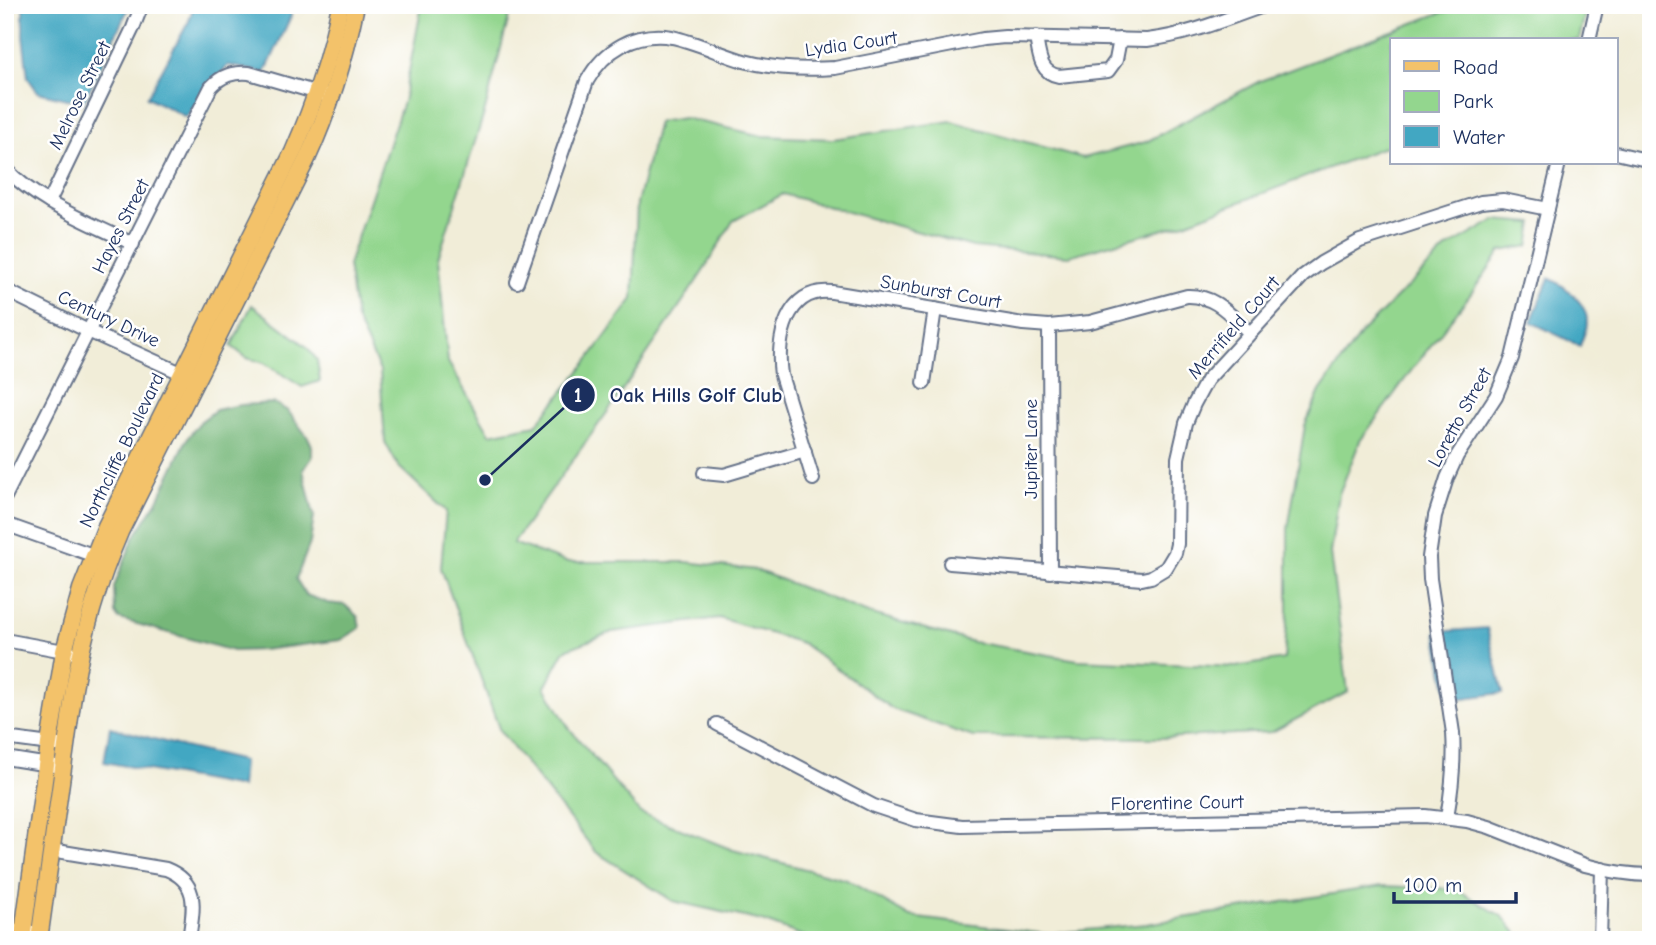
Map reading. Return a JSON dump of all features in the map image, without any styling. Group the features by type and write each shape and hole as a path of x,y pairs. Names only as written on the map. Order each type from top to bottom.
{"main road":[{"name":"Northcliffe Boulevard","path":"31,936 72,652 88,622 101,558 120,532 190,376 307,159 325,95 340,5"},
{"name":"Northcliffe Boulevard","path":"325,95 349,39 356,5"},
{"name":"Northcliffe Boulevard","path":"31,936 51,850 54,765"}],"street":[{"name":"Melrose Street","path":"49,202 133,29 142,5"},
{"name":"Lydia Court","path":"517,282 587,81 602,59 622,44 646,37 673,37 742,61 764,66 811,70 856,65 983,39 1036,37 1147,40 1186,33 1266,5"},
{"path":"1589,38 1597,5"},
{"path":"1036,37 1042,66 1052,75 1059,76 1108,71 1116,60 1119,39"},
{"name":"Hayes Street","path":"5,497 206,95 217,81 240,72 325,95"},
{"path":"1618,153 1651,161"},
{"name":"Loretto Street","path":"1447,817 1455,754 1430,579 1431,536 1439,498 1457,456 1496,396 1508,368 1559,164"},
{"path":"5,168 30,190 49,202 133,243"},
{"name":"Merrifield Court","path":"950,564 1142,579 1151,577 1166,568 1177,544 1178,458 1186,423 1194,404 1207,380 1303,276 1360,241 1481,202 1503,200 1548,209"},
{"name":"Century Drive","path":"5,289 89,331 190,376"},
{"name":"Sunburst Court","path":"813,479 779,362 782,336 792,309 797,302 810,294 826,291 1049,326 1090,322 1186,296 1195,296 1217,303 1250,333"},
{"path":"923,383 935,309"},
{"name":"Jupiter Lane","path":"1049,326 1050,572"},
{"path":"704,473 724,475 805,452"},
{"path":"5,524 101,558"},
{"path":"5,640 72,652"},
{"name":"Florentine Court","path":"717,724 874,806 916,820 940,824 1447,817 1489,827 1585,865 1622,873 1651,875"},
{"path":"5,738 57,745"},
{"path":"5,758 54,765"},
{"path":"51,850 174,872 186,883 193,898 189,940"},
{"path":"1600,940 1602,869"},
{"path":"5,929 31,936"}],"green space":[{"path":"422,5 512,5 485,110 438,259 448,362 490,434 536,425 633,299 637,203 658,122 684,118 762,136 833,139 951,121 1083,158 1146,142 1260,81 1440,13 1472,5 1587,5 1579,38 1390,38 1390,145 1182,224 1069,256 973,247 783,194 733,221 702,273 611,407 513,543 566,562 686,562 756,570 868,613 973,642 1078,660 1236,667 1284,659 1288,613 1288,529 1305,425 1320,391 1362,332 1447,248 1495,220 1533,223 1529,246 1501,251 1360,441 1339,494 1330,553 1348,692 1272,732 1162,738 973,737 893,709 802,643 719,618 612,632 565,650 545,687 569,728 640,813 733,850 847,880 910,917 1046,934 1146,924 1382,886 1456,889 1503,917 1522,940 814,940 762,921 673,901 596,852 500,731 441,568 446,511 398,466 385,442 380,371 356,319 348,265 403,102"},
{"path":"252,305 306,346 317,360 320,381 302,387 264,363 247,358 231,346"},
{"path":"274,403 288,411 312,446 312,458 303,470 314,516 310,543 296,579 306,595 328,603 345,605 358,617 360,628 341,640 233,651 119,619 115,613 114,587 134,537 157,502 187,439 200,422 216,410"}],"water":[{"path":"23,5 130,5 83,103 38,92 28,78 23,36"},
{"path":"194,5 290,5 291,16 265,73 228,65 186,117 147,97 189,21"},
{"path":"1549,278 1569,291 1584,310 1587,324 1580,346 1531,322"},
{"path":"1487,628 1503,693 1449,700 1436,632"},
{"path":"110,727 243,761 241,787 104,762"}],"place":[{"name":"Oak Hills Golf Club","path":"485,480"}]}
